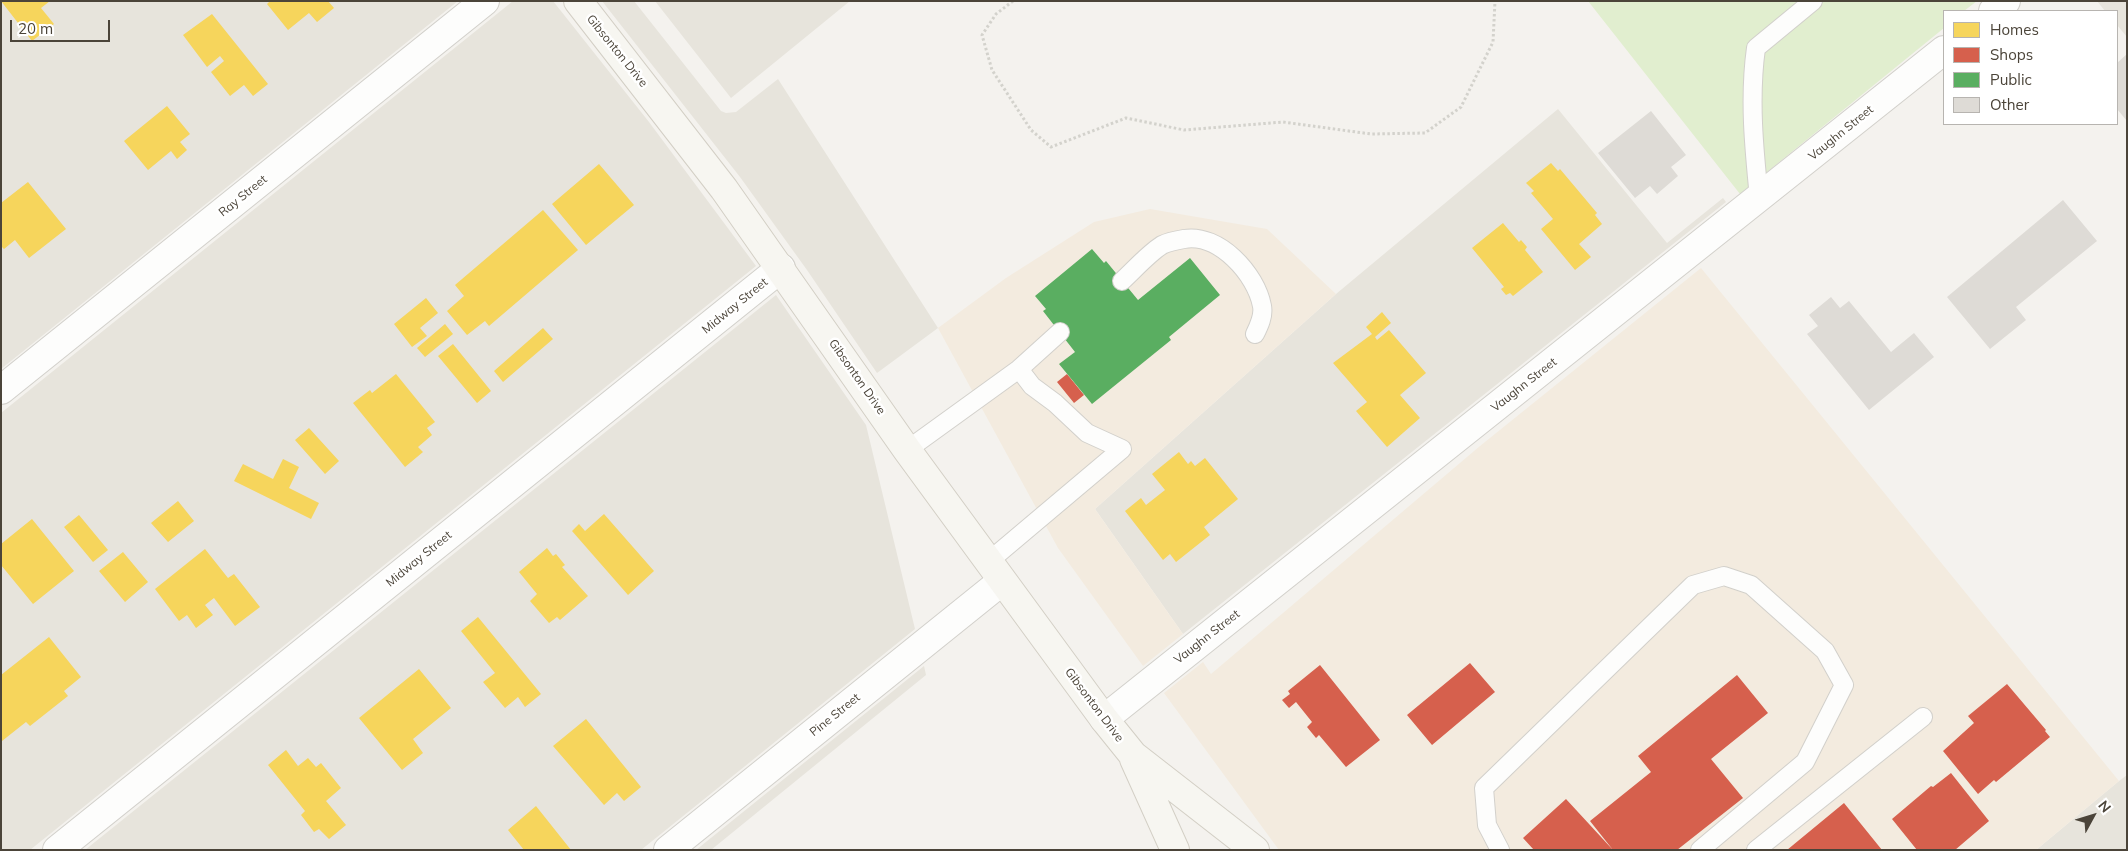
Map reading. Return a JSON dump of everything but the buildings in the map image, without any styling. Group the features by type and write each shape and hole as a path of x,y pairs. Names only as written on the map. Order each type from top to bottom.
{"main road":[{"name":"Gibsonton Drive","path":"578,1 724,188 907,450 1104,719 1133,755 1255,850"},
{"name":"Gibsonton Drive","path":"1133,755 1175,850"}],"street":[{"name":"Ray Street","path":"1,390 485,1"},
{"path":"1994,10 2006,1"},
{"name":"Vaughn Street","path":"1104,719 1943,51"},
{"name":"Midway Street","path":"57,850 781,268"},
{"name":"Pine Street","path":"668,850 995,572"}],"lane":[{"path":"1759,198 1755,157 1752,79 1756,48 1813,1"},
{"path":"1122,281 1163,244 1187,238 1208,240 1224,250 1243,269 1255,286 1263,307 1261,323 1255,334"},
{"path":"907,450 1019,369 1060,332"},
{"path":"995,572 1122,449 1087,433 1055,403 1032,386 1019,369"},
{"path":"1500,850 1487,825 1484,788 1693,585 1724,576 1751,584 1825,651 1844,685 1805,762 1700,850"},
{"path":"1756,850 1923,716"}],"path":[{"path":"1013,1 996,14 982,35 992,70 1031,130 1051,147 1126,118 1184,130 1283,122 1371,134 1425,133 1461,107 1493,42 1495,1"}],"shaded area":[{"path":"1,1 458,1 1,369"},
{"path":"513,1 553,1 649,122 756,266 30,850 1,850 1,413"},
{"path":"602,1 634,1 721,111 726,113 736,112 778,79 938,328 877,373 807,270 740,177"},
{"path":"655,1 850,1 731,98"},
{"path":"2097,1 2127,1 2127,37 2118,26 2118,10 2104,10"},
{"path":"1558,109 1667,243 1723,198 1726,202 1183,634 1095,509 1336,294"},
{"path":"1150,209 1267,229 1336,294 1095,509 1183,634 1143,666 1058,548 938,328 1006,278 1094,222"},
{"path":"1701,268 2119,781 2036,850 1279,850 1164,693 1203,662 1211,674 1480,446"},
{"path":"776,295 866,425 915,629 641,850 85,850"},
{"path":"924,666 926,675 711,850 696,850"},
{"path":"2127,775 2127,850 2036,850 2119,781"}],"green space":[{"path":"1588,1 1977,1 1965,10 1943,10 1943,29 1740,194"}]}
